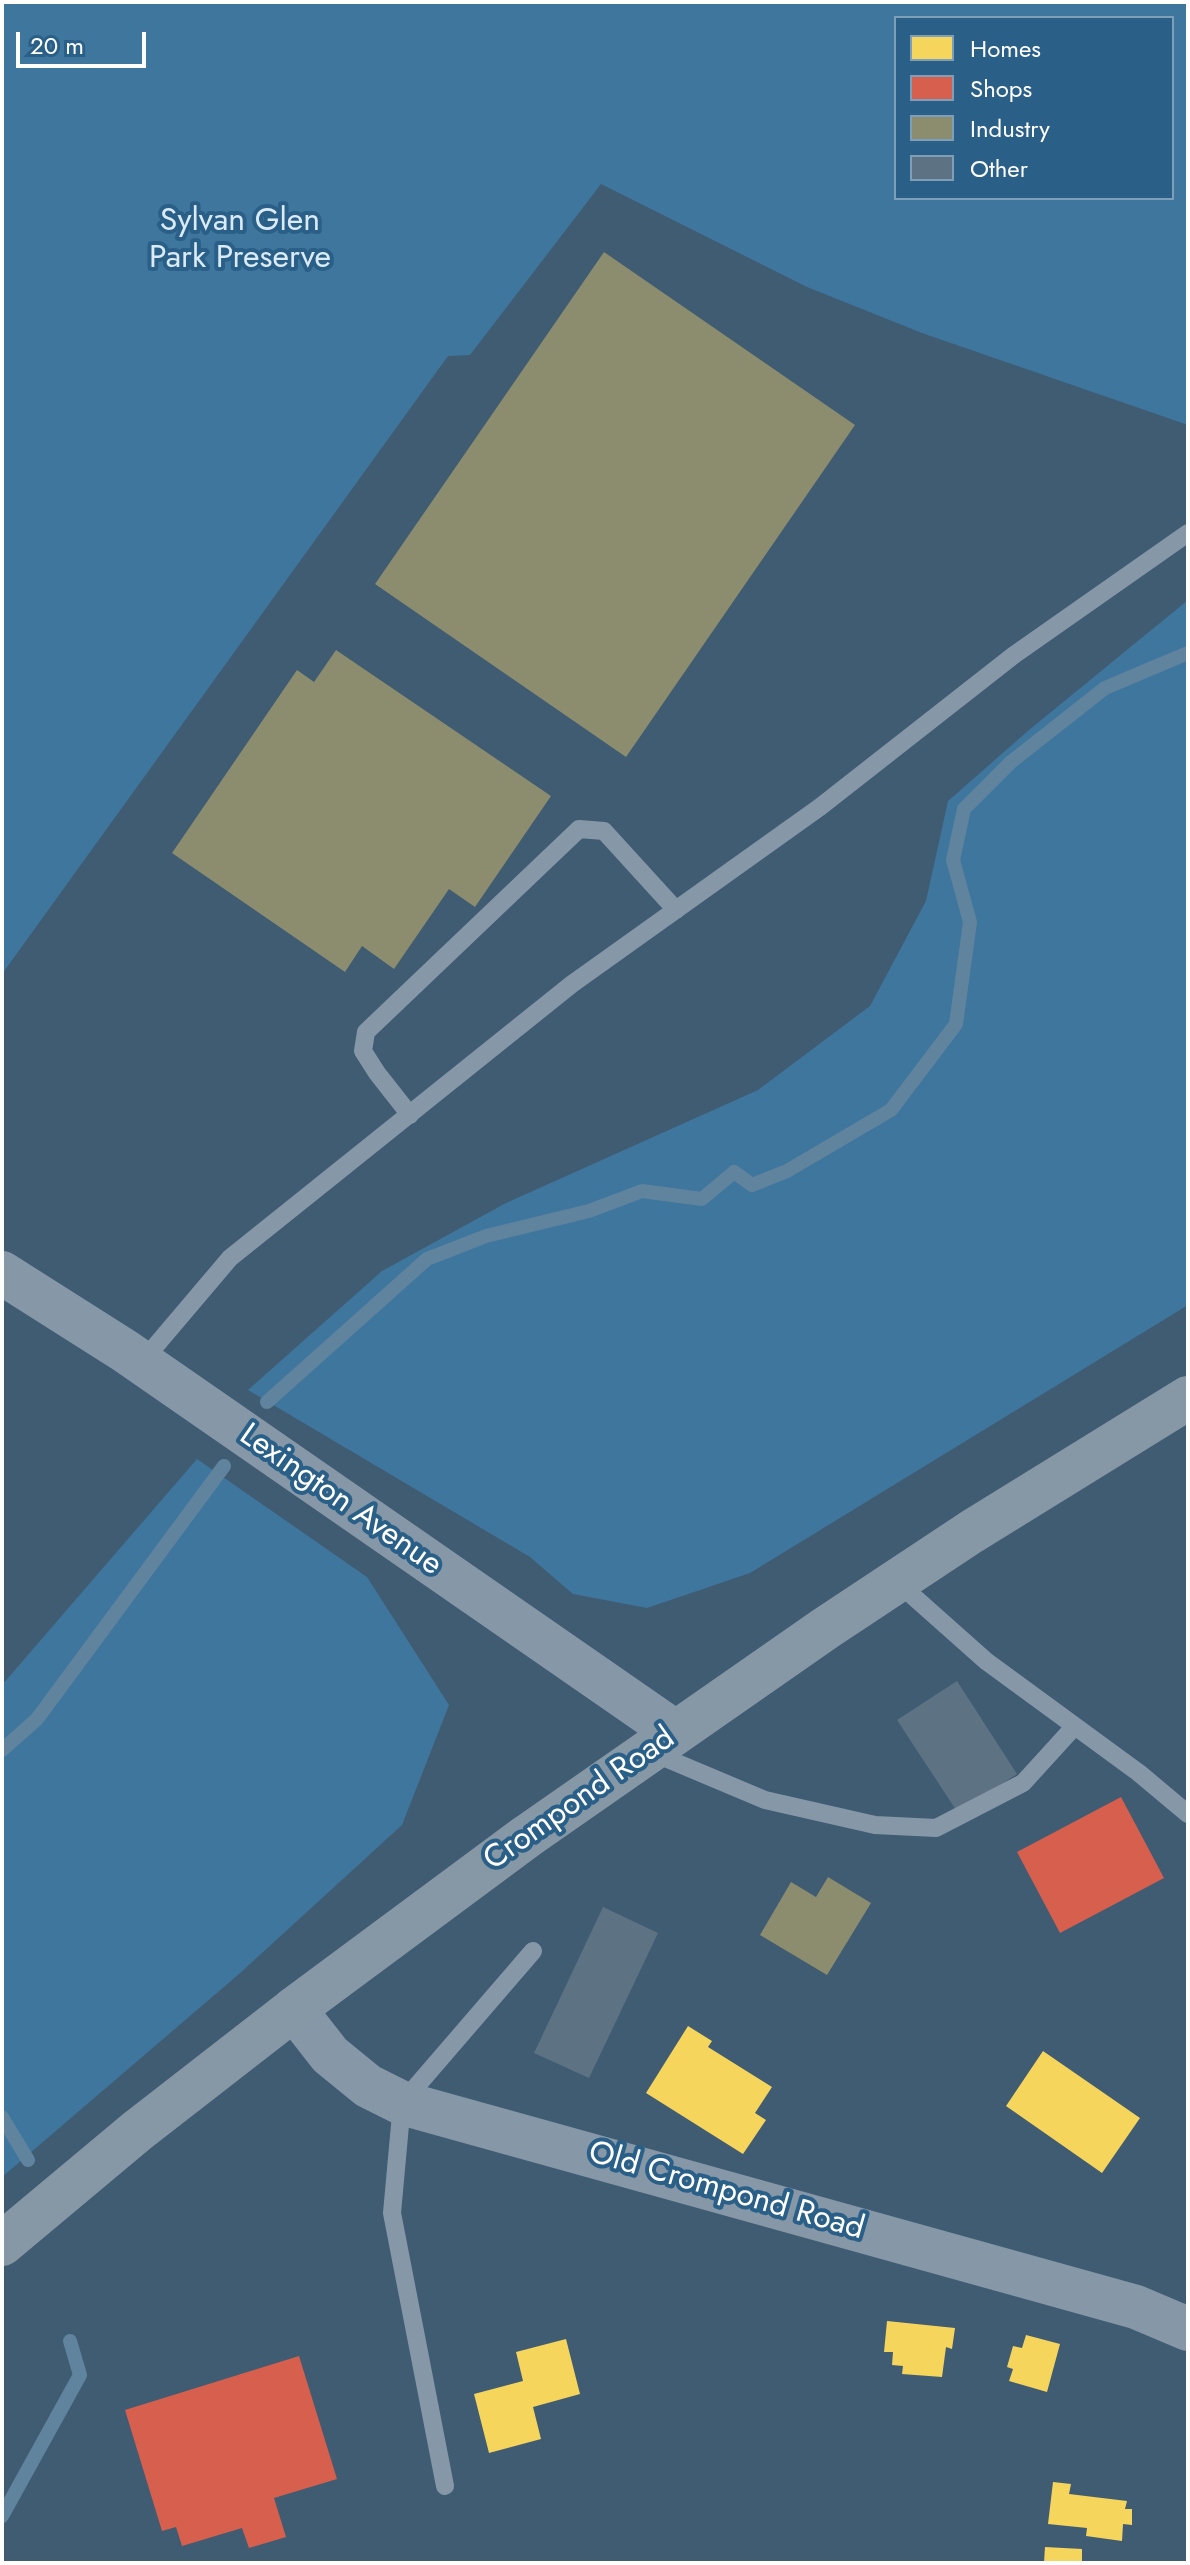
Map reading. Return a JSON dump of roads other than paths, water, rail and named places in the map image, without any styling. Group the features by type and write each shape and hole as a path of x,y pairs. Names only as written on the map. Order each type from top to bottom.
{"highway":[{"name":"Crompond Road","path":"2,2244 137,2131 294,2009 662,1741 896,1581 1188,1398"}],"street":[{"name":"Lexington Avenue","path":"2,1273 141,1363 662,1741"},
{"name":"Old Crompond Road","path":"294,2009 330,2055 368,2086 402,2103 1136,2307 1188,2329"}],"lane":[{"path":"141,1363 230,1258 572,984 820,807 1014,655 1188,533"},
{"path":"410,1115 363,1051 366,1032 579,829 604,831 676,910"},
{"path":"896,1581 986,1661 1139,1773 1188,1814"},
{"path":"662,1741 765,1800 875,1825 936,1828 1023,1783 1074,1727"},
{"path":"445,2486 392,2213 402,2103 533,1951"}],"waterway":[{"path":"267,1402 427,1259 486,1236 589,1211 642,1191 702,1199 734,1172 752,1185 787,1171 891,1110 956,1024 970,922 953,860 964,809 1011,762 1105,688 1188,653"},
{"path":"2,1750 37,1719 224,1466"},
{"path":"2,2117 28,2160"},
{"path":"2,2516 80,2375 70,2341"}],"park label":[{"name":"Sylvan Glen Park Preserve","path":"240,240"}]}
